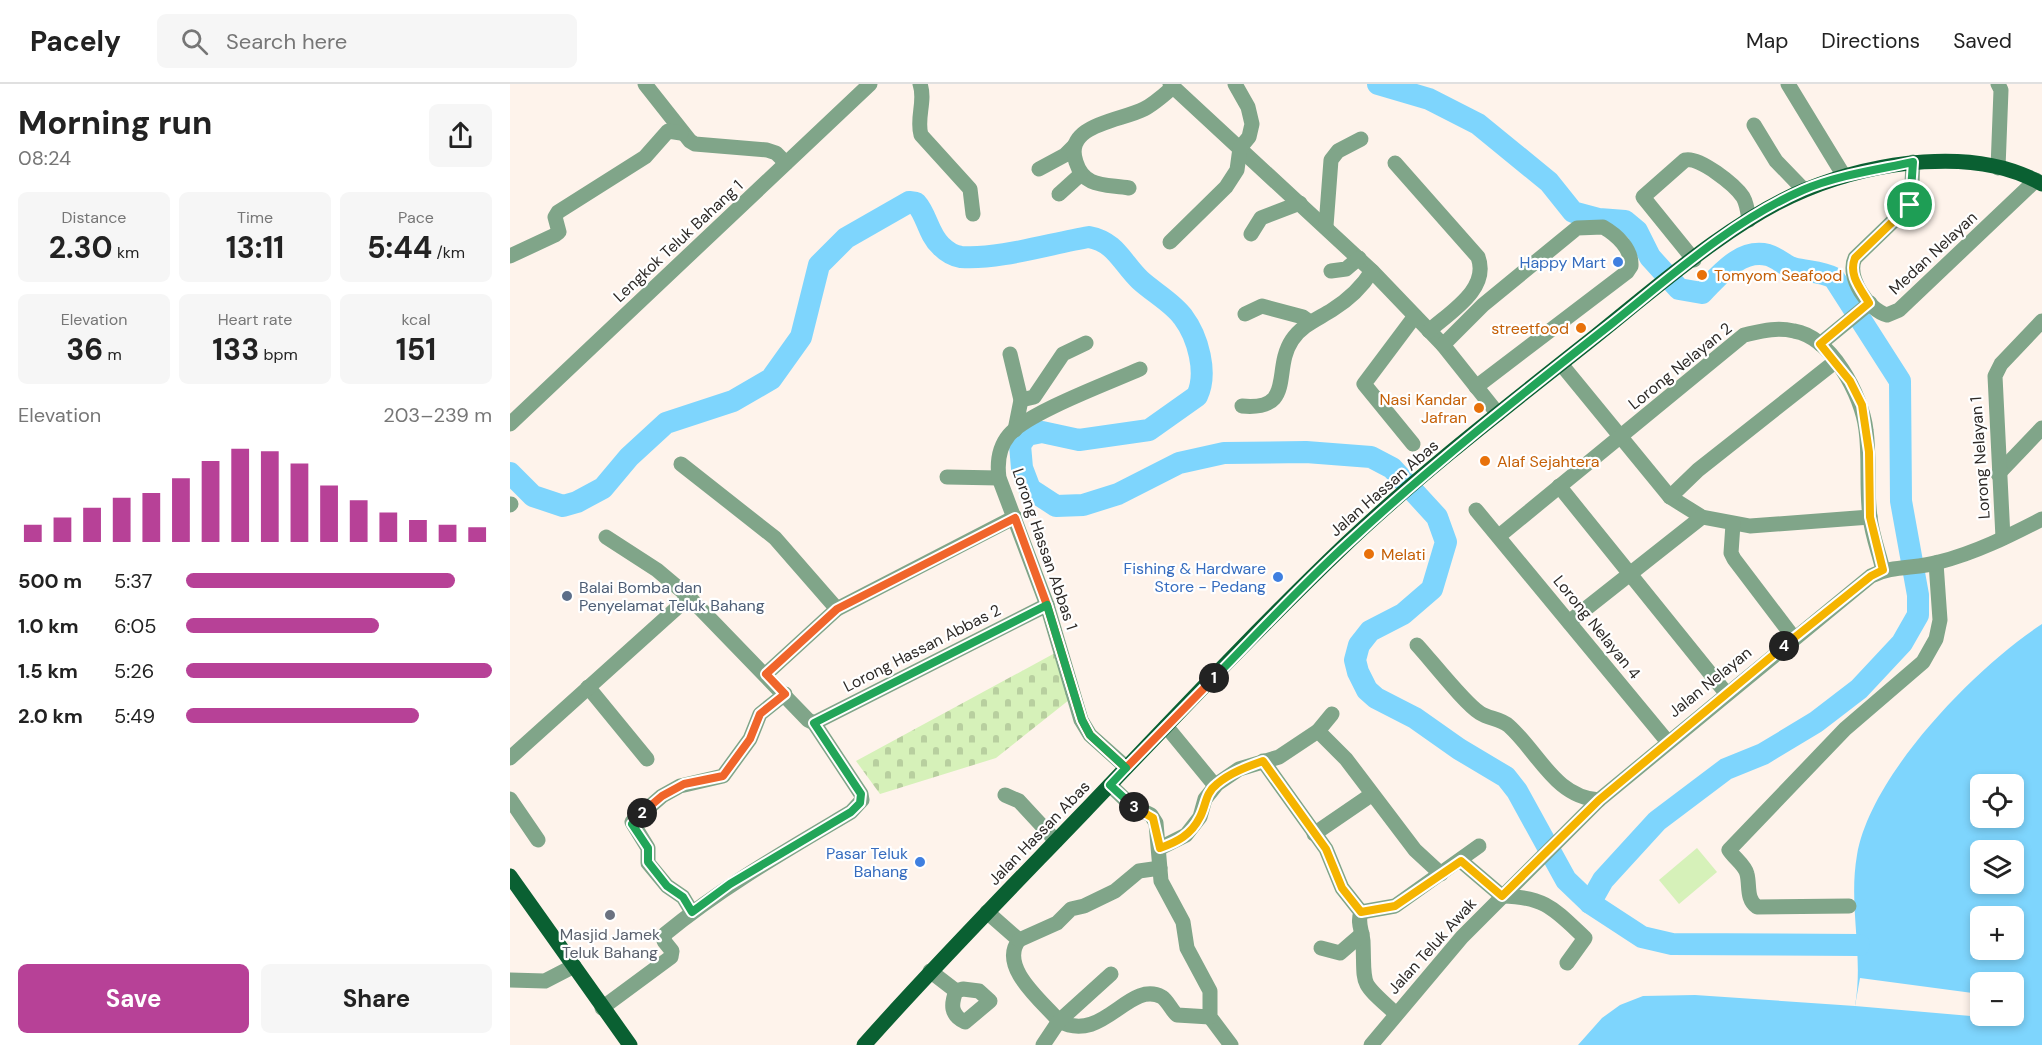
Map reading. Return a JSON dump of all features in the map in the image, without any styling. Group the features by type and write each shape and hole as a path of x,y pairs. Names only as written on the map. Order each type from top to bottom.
{"main road":[{"name":"Jalan Hassan Abas","path":"864,1045 930,971 1166,726 1346,544 1498,414 1673,275 1749,220 1804,190 1844,176 1913,162 1960,161 1998,168 2039,182"},
{"path":"510,876 630,1045"}],"street":[{"path":"645,84 681,133 695,144 773,151 786,163"},
{"name":"Lengkok Teluk Bahang 1","path":"510,424 870,84"},
{"path":"920,84 923,99 919,127 921,135 970,189 973,214"},
{"path":"1170,242 1226,187 1237,170 1240,148 1249,137 1252,120 1235,84"},
{"path":"1998,84 2001,90 1998,168"},
{"path":"1039,169 1065,155 1087,131 1144,109 1171,85 1372,271 1443,345 1498,414"},
{"path":"1797,88 1844,176"},
{"path":"1754,125 1776,161 1804,190"},
{"path":"510,256 555,235 559,232 555,217 558,212 645,157 668,131 681,133"},
{"path":"1326,226 1331,160 1338,151 1361,139"},
{"path":"1074,146 1074,156 1080,175 1088,181 1129,188"},
{"path":"1694,260 1643,197 1685,160 1701,161 1737,191 1745,200 1749,220"},
{"name":"Medan Nelayan","path":"1913,162 1911,204 1855,258 1852,264 1861,310 1887,315 1899,310 2039,182"},
{"path":"1395,163 1474,252 1481,265 1481,274 1473,291 1430,331"},
{"path":"1059,194 1080,175"},
{"path":"1251,234 1261,218 1300,203"},
{"path":"1443,345 1483,305 1577,228 1603,227 1620,240 1631,257 1631,266 1627,272 1476,387"},
{"path":"1331,271 1346,268 1359,258"},
{"path":"1242,406 1262,406 1276,397 1281,389 1282,365 1290,344 1310,322 1351,296 1372,271"},
{"path":"1245,314 1262,306 1303,317 1310,322"},
{"path":"1820,344 1861,310"},
{"path":"1413,444 1364,384 1415,316"},
{"name":"Lorong Nelayan 1","path":"2003,538 1998,474 1995,376 2001,364 2042,321"},
{"name":"Lorong Nelayan 2","path":"1499,536 1744,335 1770,328 1797,331 1820,344 1850,381 1864,416 1869,452 1870,517 1890,569"},
{"path":"1021,400 1034,398 1063,354 1086,343"},
{"path":"1010,354 1021,400 1015,430"},
{"path":"1670,497 1698,470 1836,361"},
{"path":"1561,364 1670,497 1702,518 1733,524 1769,525 1870,517"},
{"name":"Lorong Hassan Abbas 1","path":"1126,768 1090,735 1082,720 1047,605 999,478 997,464 1000,453 1015,430 1032,418 1140,369"},
{"path":"1998,474 2042,428"},
{"path":"681,464 775,538 837,609"},
{"path":"947,477 999,478"},
{"path":"1559,486 1726,693"},
{"name":"Lorong Nelayan 4","path":"1476,510 1667,741"},
{"path":"766,674 837,609 1015,518"},
{"path":"1569,622 1702,518"},
{"name":"Jalan Nelayan","path":"1524,873 1565,836 1599,800 1667,741 1871,576 1890,569 1930,564 2003,538 2042,519"},
{"path":"1733,524 1731,553 1734,560 1794,638"},
{"path":"602,1008 671,957 672,951 664,940 665,934 730,884 851,812 860,803 861,794 814,723 808,720 766,674 689,597 657,570 606,537"},
{"path":"1849,906 1755,906 1749,895 1747,872 1729,850 1845,729 1923,662 1936,639 1940,620 1930,564"},
{"path":"510,758 689,597"},
{"name":"Lorong Hassan Abbas 2","path":"814,723 1047,605"},
{"path":"1417,645 1475,709 1499,720 1514,731 1559,784 1571,794 1585,799 1599,800"},
{"path":"588,687 647,759"},
{"path":"692,912 683,897 667,886 648,862 648,848 633,825 633,821 662,796 680,786 723,776 750,739 760,714 785,694"},
{"path":"1160,848 1186,835 1200,817 1205,799 1217,784 1239,769 1279,757 1318,731 1332,714"},
{"path":"1166,726 1212,782 1217,784"},
{"path":"1318,731 1346,759 1371,795 1378,798 1415,850 1441,874"},
{"path":"1263,761 1305,830 1326,849 1342,888 1361,912"},
{"path":"1110,785 1131,805 1153,818 1160,848 1161,881 1183,922 1187,948 1210,991 1210,1017 1231,1045"},
{"path":"1005,795 1019,801 1056,841"},
{"path":"1305,830 1371,795"},
{"path":"510,800 538,840"},
{"path":"1361,912 1395,906 1479,846"},
{"path":"1461,861 1502,896 1526,896 1547,904 1585,938 1567,963"},
{"path":"1160,868 1139,871 1115,891 1084,906 1071,909 1057,923 1019,940 1013,951 1013,965 1059,1021 1078,1028 1093,1026 1133,1000 1148,995 1163,998 1177,1015 1210,1017"},
{"name":"Jalan Teluk Awak","path":"1371,1045 1396,1014 1524,873"},
{"path":"987,912 1019,940"},
{"path":"1361,912 1359,921 1362,934 1364,982 1396,1014"},
{"path":"1321,948 1340,953 1362,934"},
{"path":"510,980 540,982 574,966"},
{"path":"930,971 956,991"},
{"path":"1043,1045 1059,1021 1111,974"}],"green space":[{"path":"1055,653 1069,700 996,758 880,794 856,761"},
{"path":"1697,848 1717,872 1679,904 1659,880"}],"water":[{"path":"2042,624 2042,1045 1578,1045 1602,1018 1620,1005 1643,996 1695,995 1855,1006 1858,968 1855,874 1857,855 1866,824 1882,791 1904,758 1958,695 1987,667"}],"pier":[{"path":"1860,978 1970,993 1970,1016 1855,1006"}],"waterway":[{"path":"1378,84 1429,99 1478,124 1549,182 1573,212 1599,219 1625,221 1637,231 1650,257 1679,289 1702,293 1731,265 1748,255 1758,254 1772,256 1793,268 1834,278 1900,381 1901,501 1918,595 1918,615 1902,643 1859,689 1816,722 1763,754 1726,769 1657,821 1603,880 1590,903"},
{"path":"510,473 533,496 563,506 577,502 603,488 629,457 666,423 733,401 771,379 801,337 819,265 846,238 909,202 916,203 920,208 933,236 941,246 956,256 1008,254 1089,237 1098,240 1112,248 1140,280 1183,317 1200,355 1202,377 1200,387 1197,396 1149,430 1079,440 1042,432 1027,435 1020,445 1022,468 1030,489 1056,506 1083,505 1118,494 1179,463 1224,453 1306,452 1371,457 1392,468 1437,517 1446,542 1432,589 1403,614 1370,631 1359,645 1355,660 1367,690 1376,698 1415,718 1459,749 1506,777 1517,791 1566,880 1590,903 1642,937 1672,944 1859,945"}],"place":[{"name":"Happy Mart","path":"1618,262"},
{"name":"Tomyom Seafood","path":"1702,275"},
{"name":"streetfood","path":"1581,328"},
{"name":"Nasi Kandar Jafran","path":"1479,408"},
{"name":"Alaf Sejahtera","path":"1485,461"},
{"name":"Melati","path":"1369,554"},
{"name":"Fishing & Hardware Store - Pedang","path":"1278,577"},
{"name":"Balai Bomba dan Penyelamat Teluk Bahang","path":"567,596"},
{"name":"Pasar Teluk Bahang","path":"920,862"},
{"name":"Masjid Jamek Teluk Bahang","path":"610,915"}],"route":[{"path":"1910,205 1855,258 1852,264 1853,276 1869,303 1820,344 1850,381 1862,405 1869,452 1870,517 1883,570 1871,576 1667,741 1584,814 1565,836 1502,896 1461,861 1395,906 1361,912 1342,888 1326,849 1263,761 1239,769 1217,784 1203,802 1200,817 1186,835 1180,841 1160,848 1153,818 1147,812 1131,805 1110,785 1126,768 1090,735 1082,720 1077,709 1074,698 1047,605 814,723 861,794 862,800 851,812 730,884 692,912 686,900 667,886 648,862 648,848 632,824 633,821 662,796 680,786 719,779 723,776 750,739 760,714 772,702 785,694 766,674 837,609 1015,518 1047,605 1077,709 1090,735 1126,768 1346,544 1498,414 1673,275 1749,220 1804,190 1844,176 1913,162 1910,205"}]}
